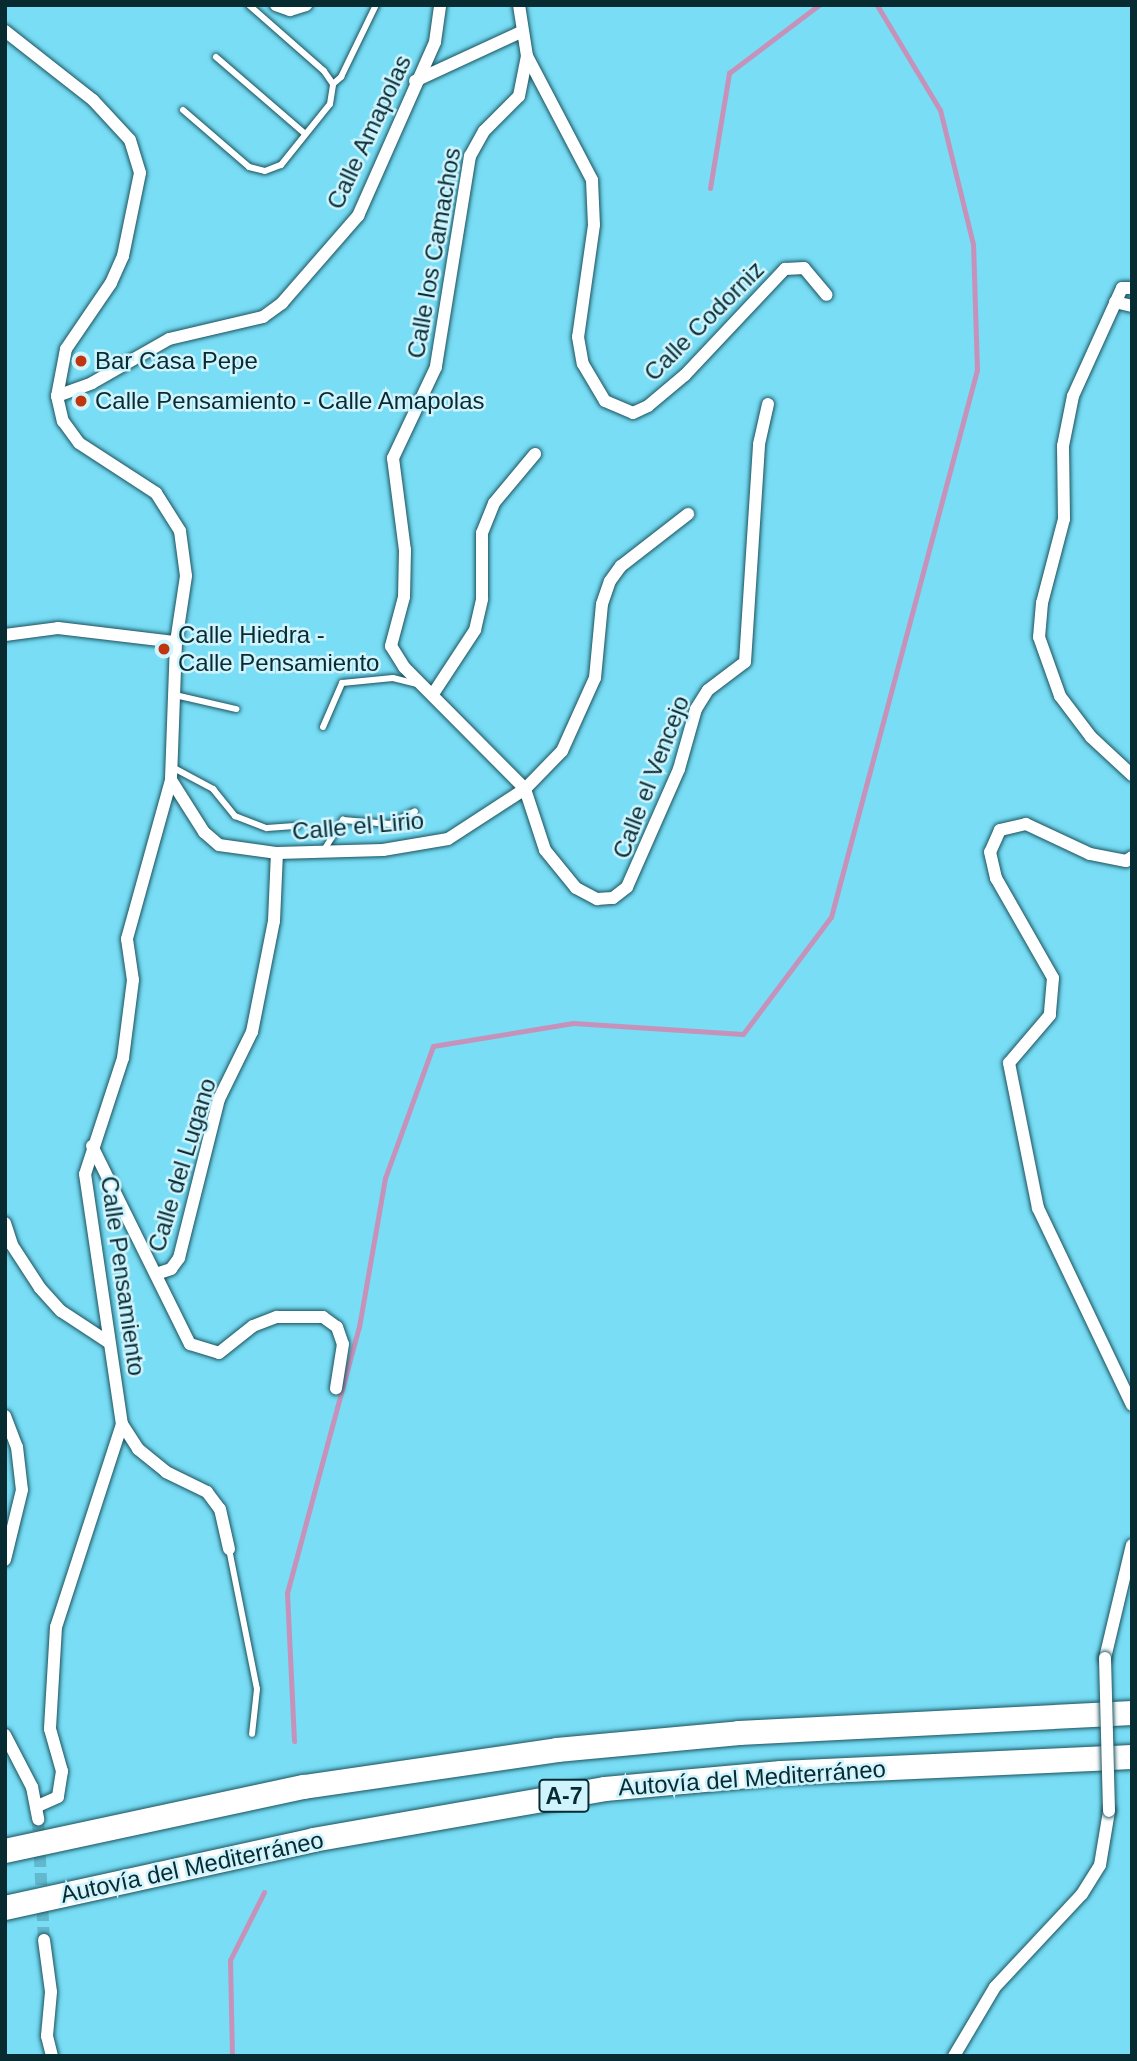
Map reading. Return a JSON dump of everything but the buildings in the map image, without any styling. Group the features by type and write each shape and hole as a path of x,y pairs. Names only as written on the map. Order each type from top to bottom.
{"highway":[{"name":"Autovía del Mediterráneo","path":"5,1851 304,1787 557,1751 739,1734 1132,1713"},
{"name":"Autovía del Mediterráneo","path":"5,1908 313,1840 605,1789 781,1773 1132,1756"}],"street":[{"path":"276,5 290,10 306,5"},
{"name":"Calle Amapolas","path":"58,396 92,383 169,339 263,317 282,303 358,216 414,81 435,43 440,5"},
{"name":"Calle Codorniz","path":"519,5 521,32 527,56 592,180 594,225 578,337 583,364 605,401 633,413 648,406 685,375 785,269 804,268 827,295"},
{"name":"Calle Pensamiento","path":"5,31 93,100 130,139 140,173 123,256 111,283 66,349 58,396 63,421 79,443 156,493 180,531 186,576 176,642 172,774 127,939 133,981 123,1058 85,1174 107,1342 121,1424 56,1627 50,1729 62,1771 58,1797 37,1813 32,1787 5,1735"},
{"path":"414,81 521,32"},
{"name":"Calle los Camachos","path":"525,789 429,690 391,646 404,597 405,550 393,457 436,367 470,156 484,131 519,96 527,56"},
{"path":"1127,288 1115,302 1073,396 1063,446 1064,519 1042,603 1039,637 1060,696 1091,737 1132,775"},
{"path":"1115,302 1132,306"},
{"name":"Calle el Vencejo","path":"525,789 545,850 568,881 597,899 613,898 627,887 679,769 696,709 708,690 745,662 759,444 768,404"},
{"path":"429,690 475,630 482,599 482,533 494,503 535,454"},
{"name":"Calle el Lirio","path":"172,774 204,832 219,845 277,853 323,852 383,849 448,839 525,789 562,751 585,710 595,678 602,604 610,581 621,566 688,514"},
{"path":"5,635 58,628 176,642"},
{"path":"1132,857 1126,861 1090,854 1026,824 1000,830 990,852 996,878 1053,978 1050,1015 1009,1063 1038,1208 1132,1405"},
{"name":"Calle del Lugano","path":"156,1275 171,1269 179,1258 216,1110 252,1032 274,921 277,853"},
{"path":"92,1146 190,1344 205,1352 219,1353 253,1326 277,1317 323,1317 337,1327 343,1344 336,1388"},
{"path":"5,1223 12,1245 40,1288 61,1311 107,1342"},
{"path":"5,1416 17,1447 22,1490 5,1560"},
{"path":"121,1424 138,1448 166,1472 207,1492 220,1509 229,1549"},
{"path":"954,2056 995,1987 1088,1884 1108,1839 1105,1658 1132,1545"},
{"path":"44,1940 51,1992 47,2036 52,2056"}],"lane":[{"path":"249,5 333,84"},
{"path":"183,110 248,167 265,171 281,165 330,104 333,84 347,65 376,5"},
{"path":"216,57 304,134"},
{"path":"323,727 342,683 393,678 429,690"},
{"path":"175,695 236,709"},
{"path":"172,774 213,789 235,816 268,828 298,826"},
{"path":"323,852 343,820 390,824 415,811"},
{"path":"229,1549 257,1689 252,1734"}],"waterway":[{"path":"710,188 729,73 819,5"},
{"path":"294,1741 287,1593 359,1327 385,1178 433,1046 573,1023 743,1034 831,917 977,370 973,244 940,110 877,5"},
{"path":"232,2056 230,1960 264,1892"}],"tunnel":[{"path":"38,1819 44,1940"}],"place":[{"name":"Bar Casa Pepe","path":"81,361"},
{"name":"Calle Pensamiento - Calle Amapolas","path":"81,401"},
{"name":"Calle Hiedra - Calle Pensamiento","path":"164,649"}]}
